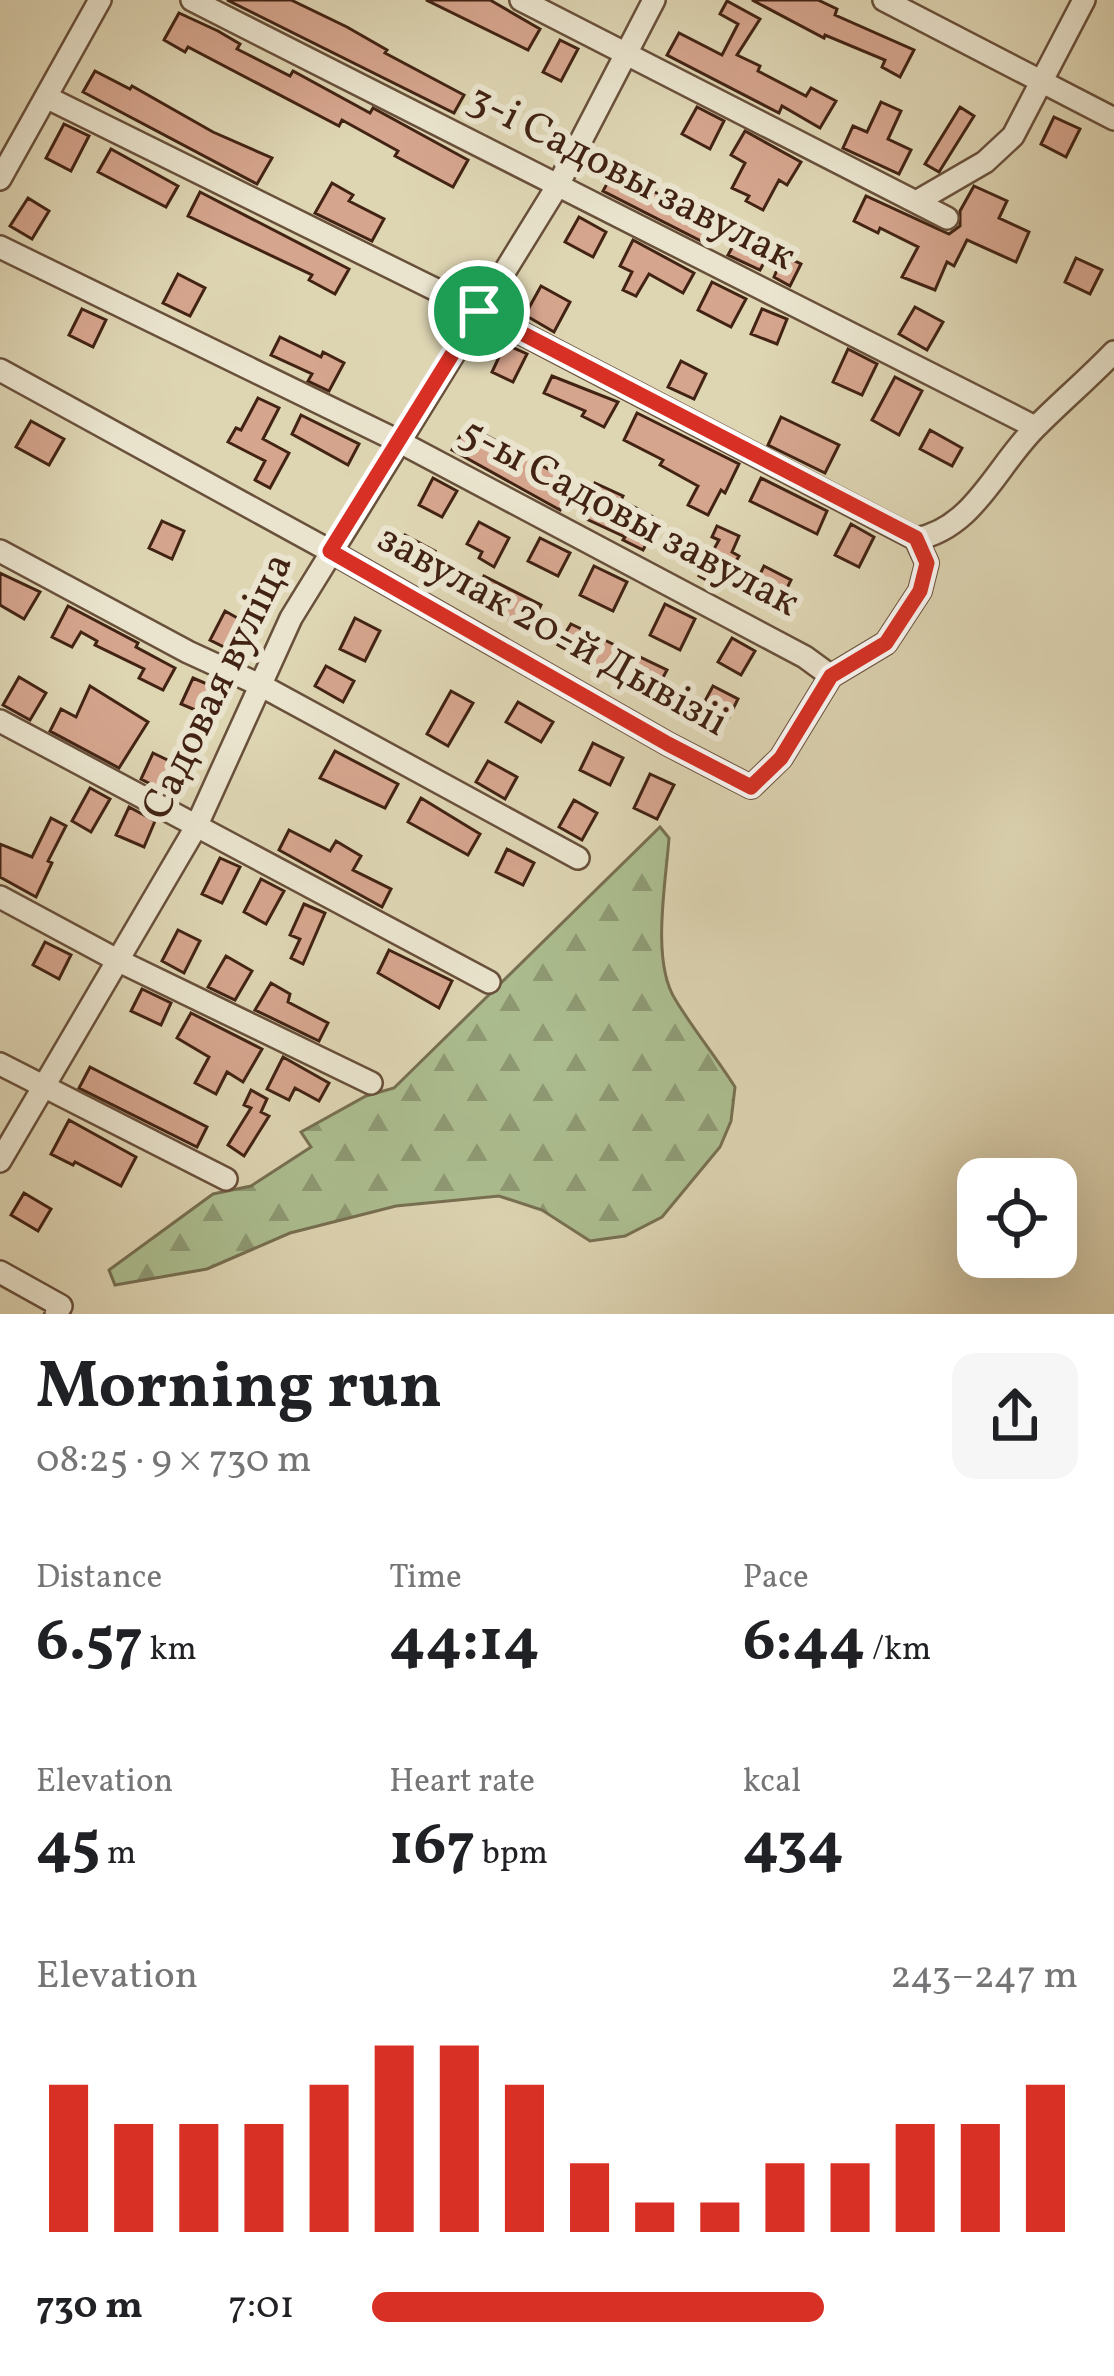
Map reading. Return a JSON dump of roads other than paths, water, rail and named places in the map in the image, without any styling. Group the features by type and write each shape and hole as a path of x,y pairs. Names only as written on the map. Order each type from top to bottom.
{"street":[{"path":"0,179 100,0"},
{"name":"3-і Садовы завулак","path":"192,0 1035,427"},
{"path":"521,0 947,218"},
{"name":"Садовая вуліца","path":"0,1161 196,827 292,618 558,185 654,0"},
{"path":"884,0 1114,119"},
{"path":"916,202 985,162 1012,136 1084,0"},
{"path":"46,97 479,311 916,538 940,534 966,514 1035,427 1114,352"},
{"name":"5-ы Садовы завулак","path":"0,247 398,441 805,657 831,676"},
{"name":"завулак 20-й Дывізіі","path":"0,370 751,787 781,758 831,676"},
{"path":"831,676 886,643 920,591 927,563 916,538"},
{"path":"0,551 188,652 262,686 578,859"},
{"path":"0,721 489,982"},
{"path":"0,897 117,960 371,1083"},
{"path":"0,1064 226,1179"},
{"path":"0,1272 58,1310"}]}
